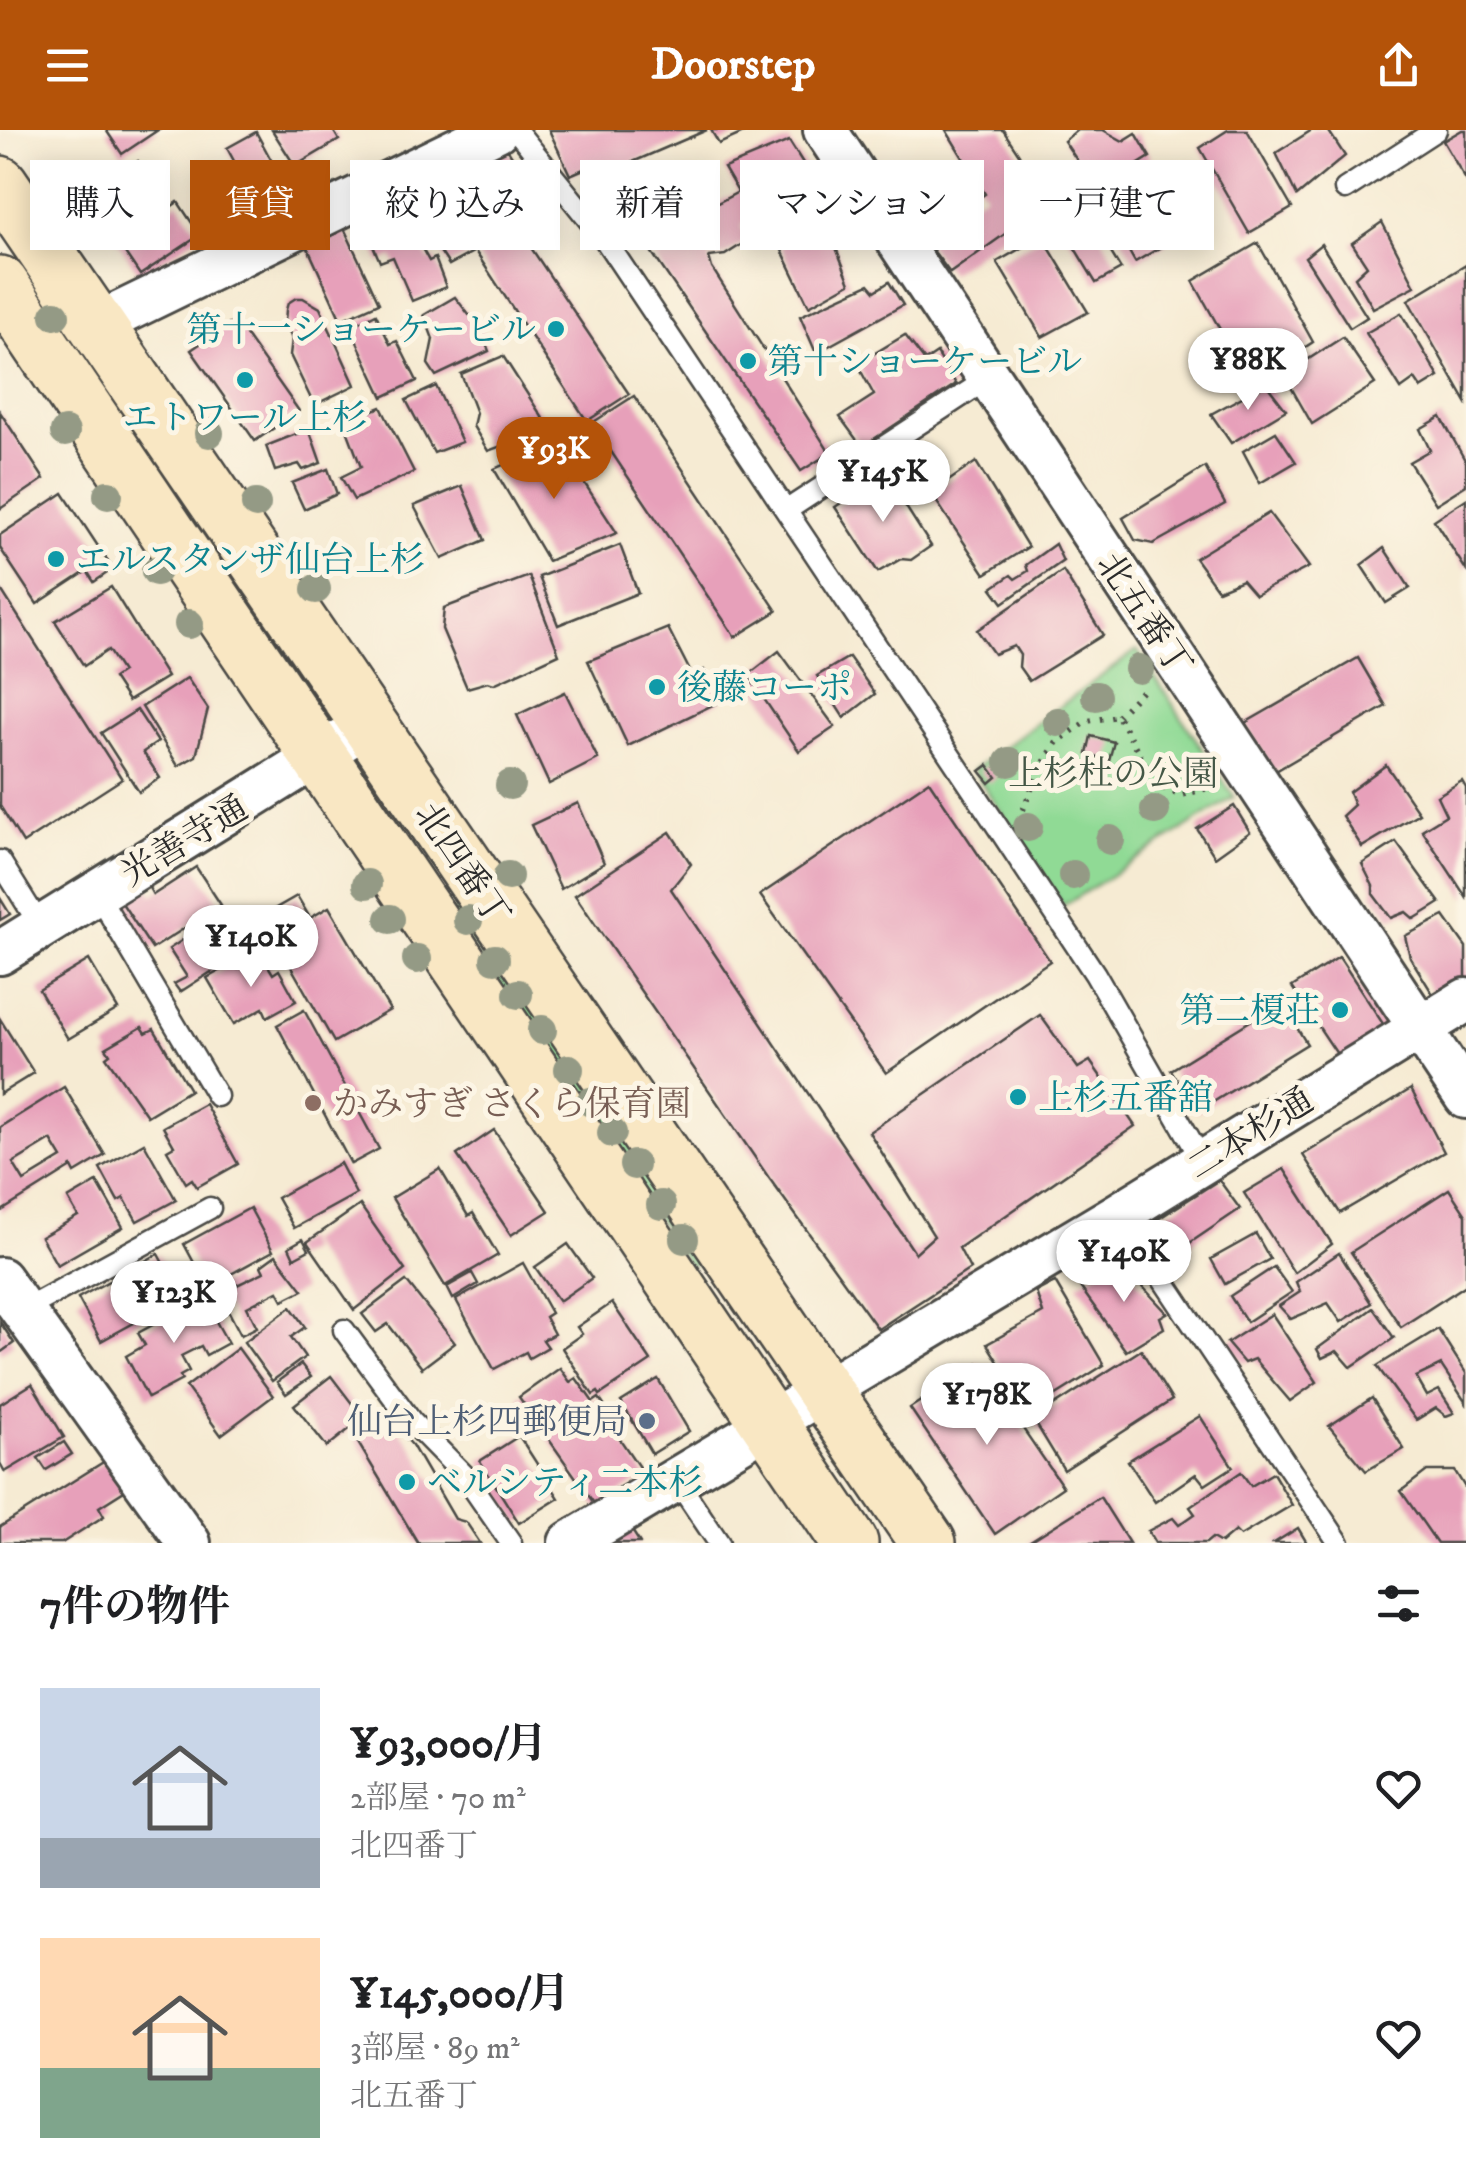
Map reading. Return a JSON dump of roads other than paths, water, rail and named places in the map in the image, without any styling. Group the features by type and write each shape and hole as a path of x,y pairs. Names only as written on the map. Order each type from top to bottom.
{"street":[{"path":"96,325 497,130"},
{"name":"北五番丁","path":"825,130 1466,1097"},
{"name":"北四番丁","path":"0,184 928,1543"},
{"name":"北四番丁","path":"0,284 850,1543"},
{"name":"光善寺通","path":"0,952 367,725"},
{"name":"二本杉通","path":"570,1543 1120,1214 1418,1026 1466,1000"},
{"path":"11,1295 189,1543"}],"lane":[{"path":"516,130 605,240 995,823 1095,974 1202,1162"},
{"path":"1346,189 1436,130"},
{"path":"786,510 989,378"},
{"path":"0,861 41,927"},
{"path":"97,893 217,1096"},
{"path":"11,1295 210,1208"},
{"path":"1120,1214 1340,1543"},
{"path":"344,1330 411,1421 464,1475 511,1543"},
{"path":"676,1479 719,1543"}],"place":[{"name":"第十一ショーケービル","path":"556,329"},
{"name":"第十ショーケービル","path":"748,361"},
{"name":"エトワール上杉","path":"245,380"},
{"name":"エルスタンザ仙台上杉","path":"56,559"},
{"name":"後藤コーポ","path":"657,687"},
{"name":"第二榎荘","path":"1340,1010"},
{"name":"上杉五番舘","path":"1018,1097"},
{"name":"かみすぎ さくら保育園","path":"313,1103"},
{"name":"仙台上杉四郵便局","path":"647,1421"},
{"name":"ベルシティ二本杉","path":"407,1482"}],"park label":[{"name":"上杉杜の公園","path":"1113,773"}]}
